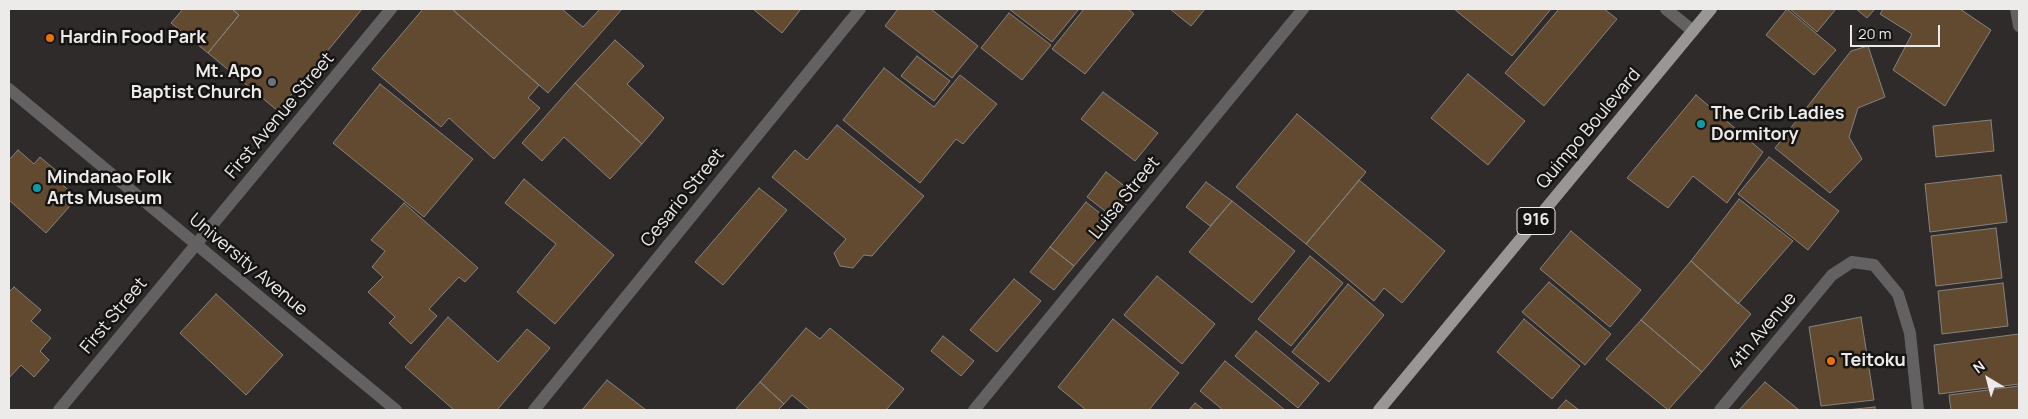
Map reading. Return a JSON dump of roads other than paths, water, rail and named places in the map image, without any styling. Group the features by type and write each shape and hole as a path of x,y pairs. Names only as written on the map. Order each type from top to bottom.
{"main road":[{"name":"Quimpo Boulevard","path":"1379,410 1711,9"}],"street":[{"name":"First Avenue Street","path":"196,245 391,9"},
{"name":"Cesario Street","path":"534,410 860,9"},
{"name":"Luisa Street","path":"974,410 1303,9"},
{"path":"1666,9 1693,31"},
{"path":"2016,9 2019,26"},
{"name":"University Avenue","path":"9,90 396,410"},
{"name":"First Street","path":"59,410 196,245"},
{"name":"4th Avenue","path":"1720,410 1832,274 1852,262 1874,265 1898,294 1910,333 1918,410"}],"place":[{"name":"Hardin Food Park","path":"50,38"},
{"name":"Mt. Apo Baptist Church","path":"272,82"},
{"name":"The Crib Ladies Dormitory","path":"1701,124"},
{"name":"Mindanao Folk Arts Museum","path":"37,188"},
{"name":"Teitoku","path":"1831,361"}]}
